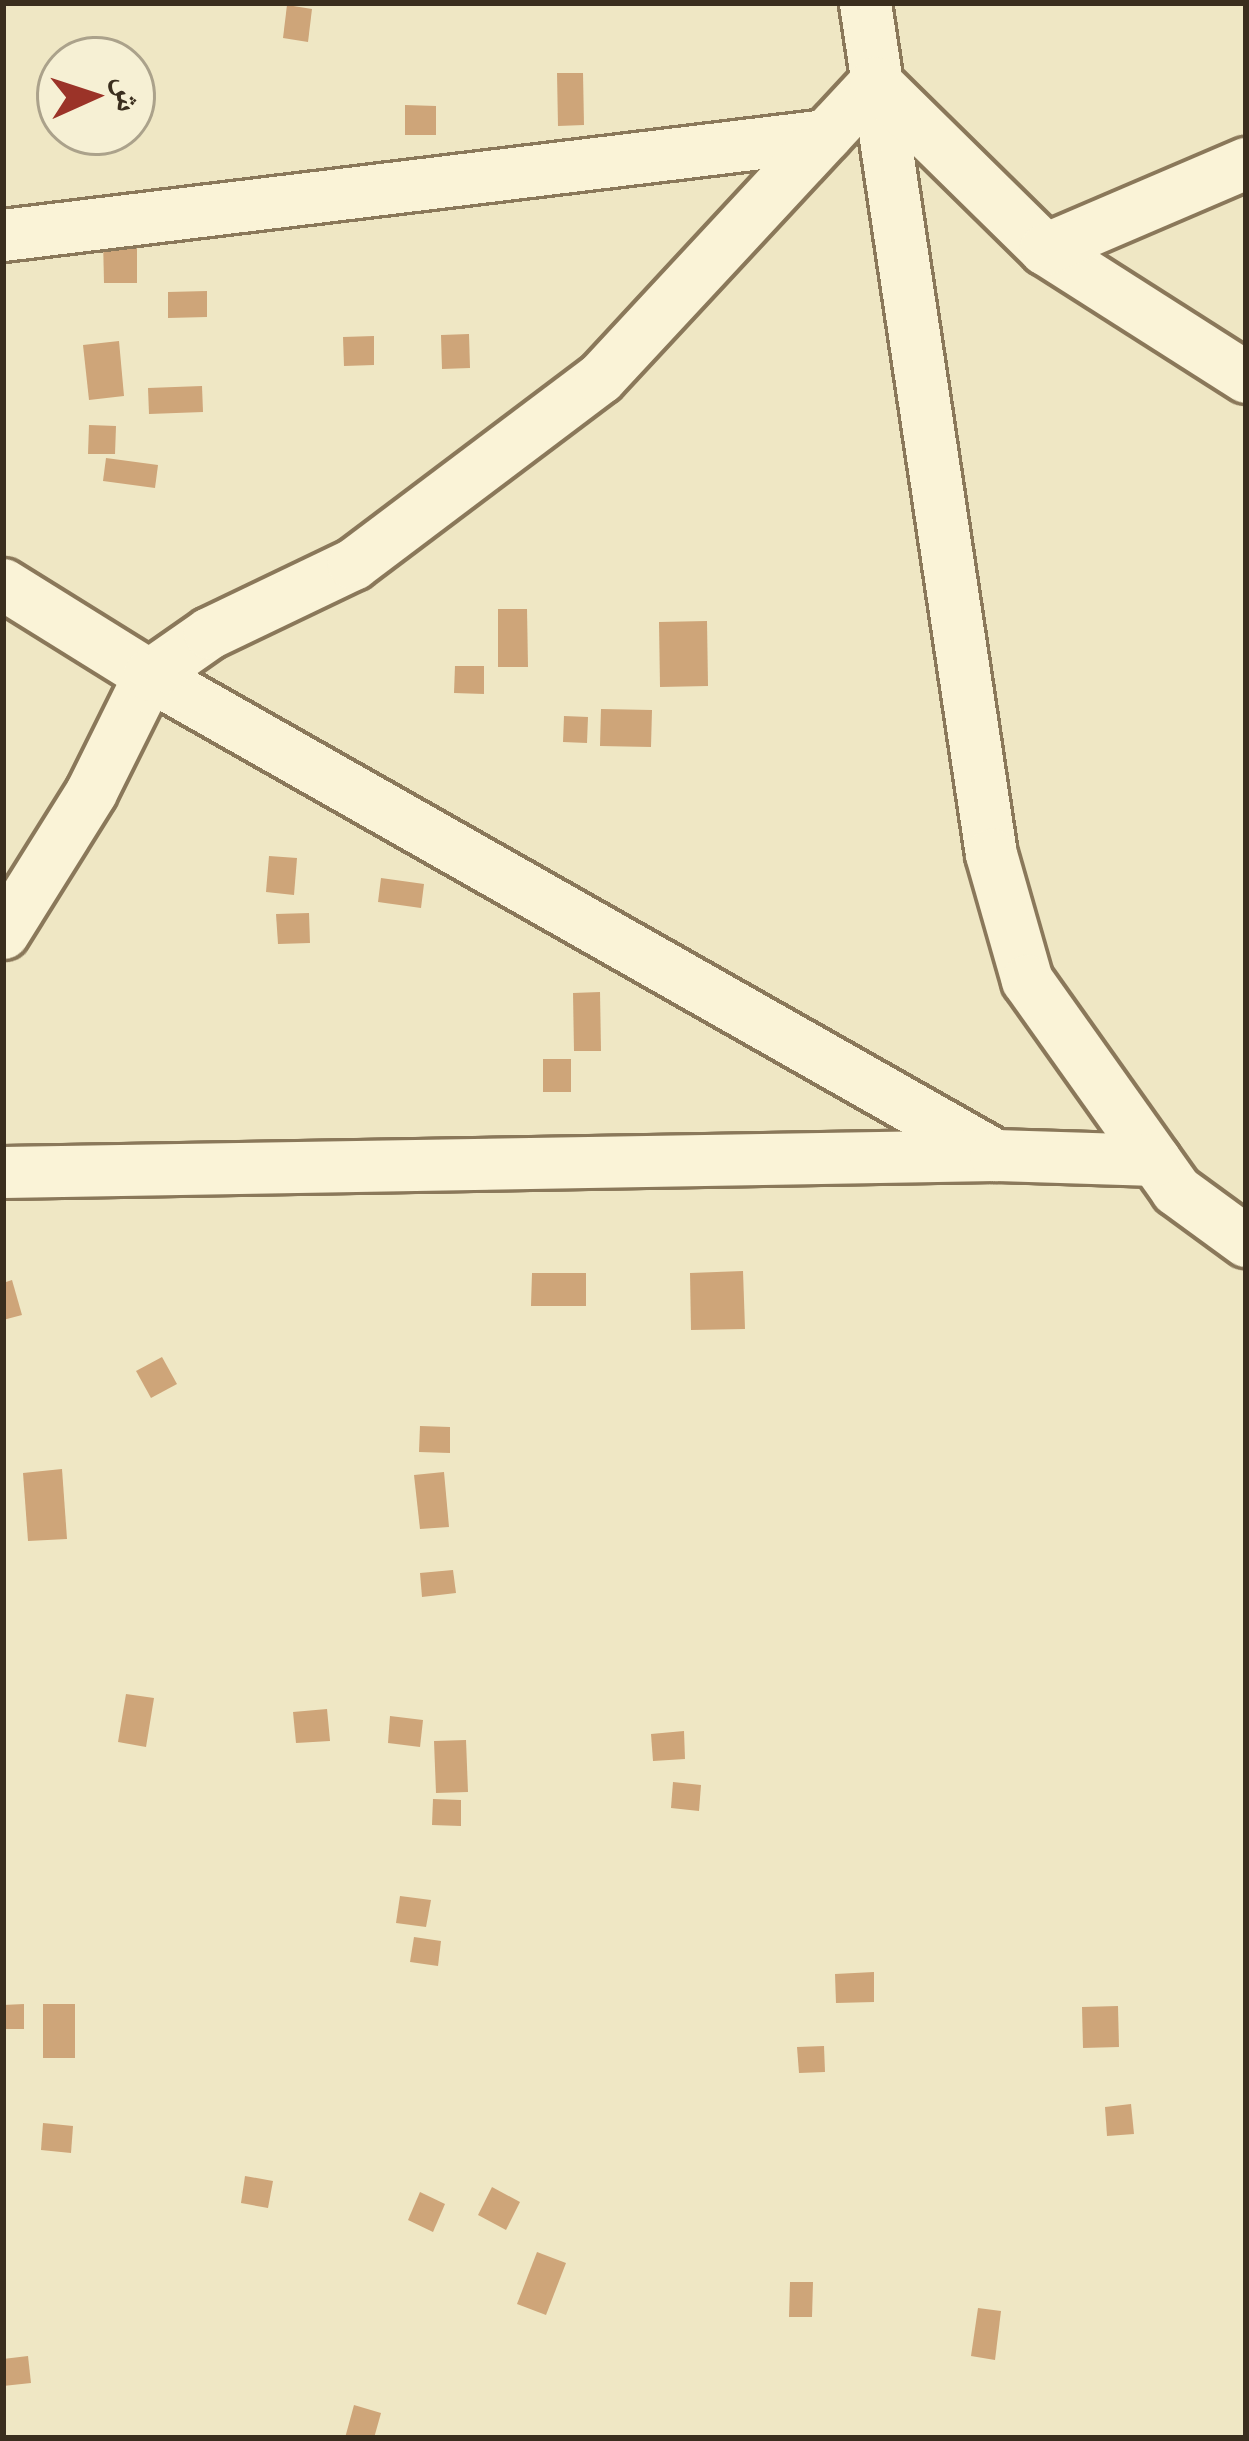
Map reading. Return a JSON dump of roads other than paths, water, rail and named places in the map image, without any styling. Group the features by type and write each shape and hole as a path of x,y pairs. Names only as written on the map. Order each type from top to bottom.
{"street":[{"path":"865,3 991,854 1027,980 1175,1190 1246,1241"},
{"path":"3,933 91,792 149,675 209,633 353,564 600,378 875,82"},
{"path":"875,82 1046,249 1246,376"},
{"path":"3,236 826,135"},
{"path":"1046,249 1246,163"},
{"path":"3,584 149,675 995,1155"},
{"path":"3,1172 995,1155 1155,1160"}]}
